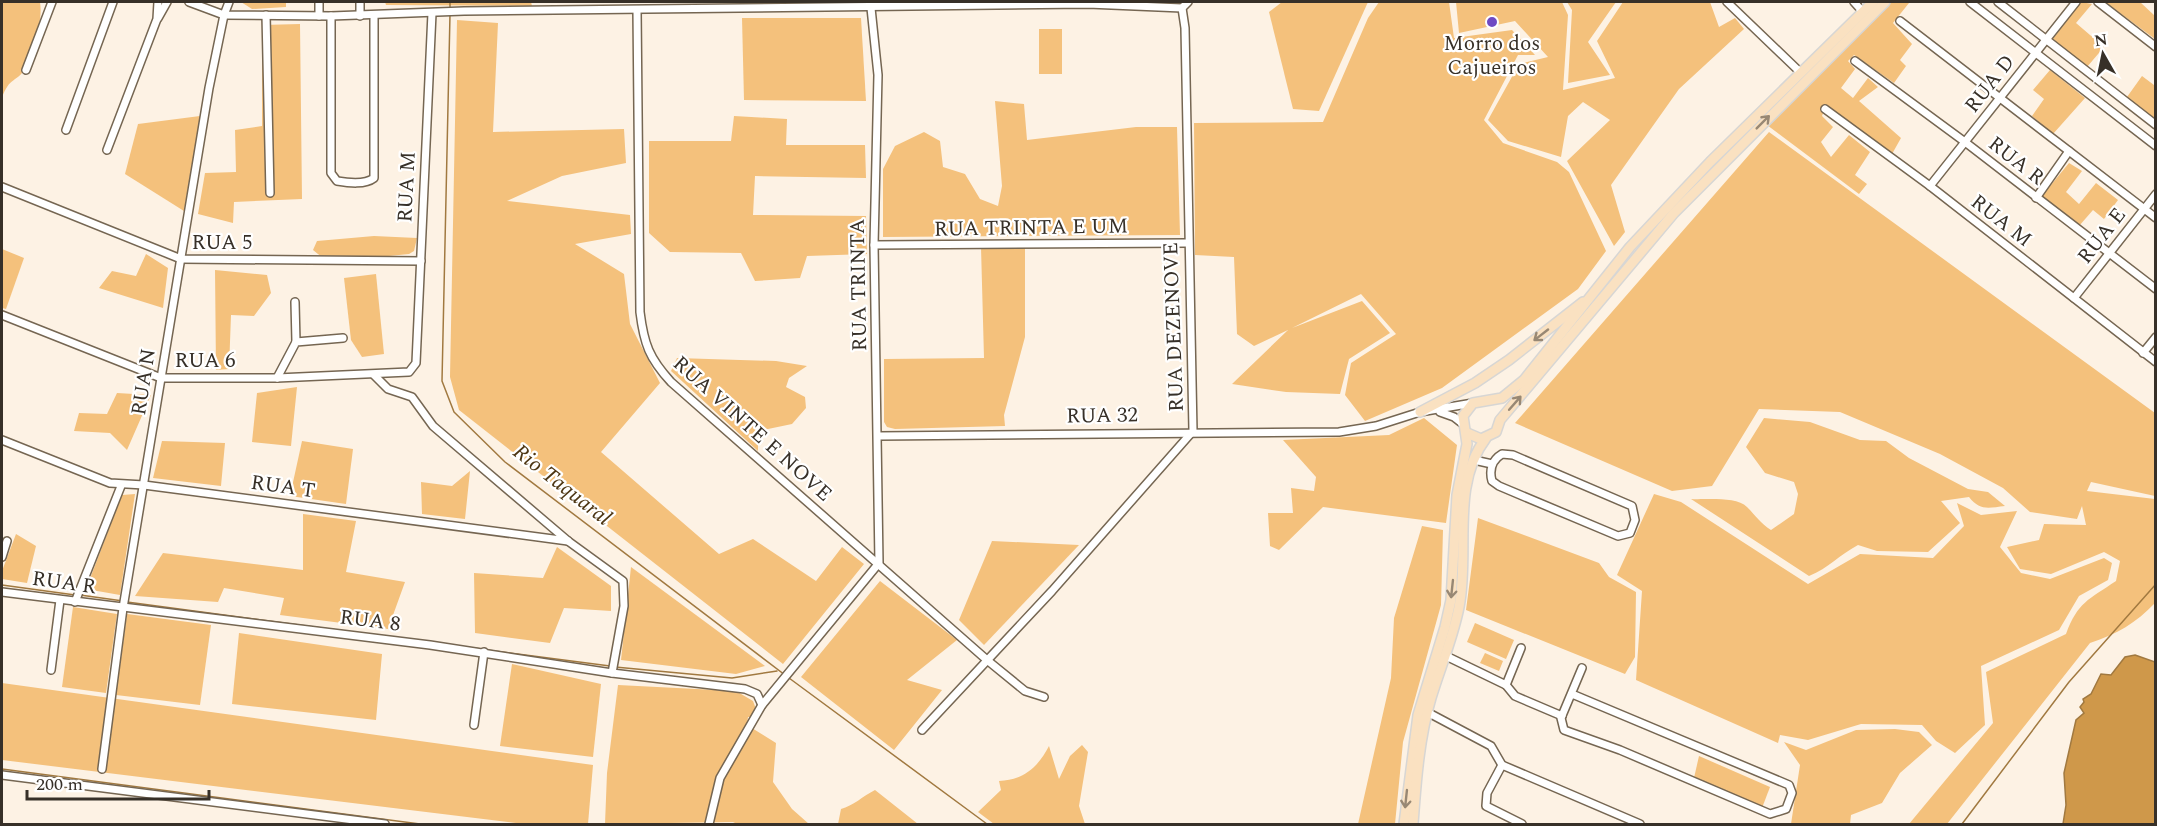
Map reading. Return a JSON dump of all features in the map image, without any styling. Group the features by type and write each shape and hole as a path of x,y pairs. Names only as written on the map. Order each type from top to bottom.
{"main road":[{"path":"1404,825 1418,715 1449,612 1456,503 1465,429 1464,412 1481,402 1507,395 1524,380 1630,247 1681,192 1873,2"},
{"path":"1465,429 1477,438 1485,438 1496,432 1500,420 1674,213 1885,2"},
{"path":"1420,412 1475,383 1509,360 1602,284"},
{"path":"1481,402 1496,408 1500,420"},
{"path":"1413,825 1427,712 1446,656 1461,595 1466,495 1474,460 1485,438"}],"street":[{"path":"26,70 52,2"},
{"path":"66,130 113,2"},
{"path":"157,19 158,2"},
{"path":"107,150 157,19 167,2"},
{"path":"189,2 224,15 320,16 374,16 464,11 1088,3 1182,8 1188,2"},
{"name":"RUA N","path":"102,769 123,604 181,259 224,15 229,2"},
{"path":"319,2 320,16"},
{"path":"360,2 360,16"},
{"path":"1727,2 1801,73"},
{"path":"1854,2 1863,12"},
{"path":"1970,2 2156,146"},
{"path":"1998,2 2156,125"},
{"name":"RUA D","path":"1930,186 2076,2"},
{"path":"2098,2 2156,47"},
{"name":"RUA TRINTA","path":"873,5 878,75 874,246 879,436 879,563"},
{"name":"RUA DEZENOVE","path":"922,730 1193,431 1187,243 1185,28 1182,8"},
{"name":"RUA VINTE E NOVE","path":"637,10 640,312 648,350 657,367 671,382 987,660 1025,691 1044,697"},
{"name":"RUA M","path":"416,363 432,13"},
{"path":"266,15 270,193"},
{"path":"331,16 331,173 337,182 371,181 375,172 374,16"},
{"path":"1900,21 2156,218"},
{"name":"RUA R","path":"1855,62 1965,142 2156,289"},
{"name":"RUA M","path":"1825,108 1930,186 2156,362"},
{"path":"2036,198 2069,151"},
{"name":"RUA 5","path":"2,187 181,259 421,261"},
{"name":"RUA E","path":"2074,298 2156,194"},
{"name":"RUA TRINTA E UM","path":"874,246 1187,243"},
{"path":"277,378 296,342 295,302"},
{"name":"RUA 6","path":"2,315 161,378 277,378 406,374 416,363"},
{"path":"2143,353 2156,337"},
{"path":"296,342 344,338"},
{"path":"374,375 388,389 411,397 434,426 568,541 623,581 624,606 613,668"},
{"name":"RUA 32","path":"879,436 1193,431 1339,432 1376,426 1420,412 1481,402"},
{"name":"RUA 32","path":"1432,411 1445,412 1465,429"},
{"name":"RUA T","path":"2,440 121,486 144,485 568,541"},
{"path":"1502,454 1513,455 1632,506 1635,520 1630,532 1618,536 1499,486 1491,478 1492,464 1502,454"},
{"path":"1474,460 1492,464"},
{"path":"76,598 121,486"},
{"path":"2,557 8,541"},
{"path":"709,825 720,778 762,705 879,563"},
{"name":"RUA R","path":"2,592 60,600 76,598 123,604"},
{"path":"51,670 60,600"},
{"name":"RUA 8","path":"123,604 613,668 745,689 757,694 762,705"},
{"path":"1506,685 1521,648"},
{"path":"474,725 484,652"},
{"path":"1446,656 1506,685 1515,696 1562,716"},
{"path":"1572,694 1789,785 1792,793 1789,804 1782,812 1770,814 1620,750 1564,730 1561,723 1562,716 1582,668"},
{"path":"1427,712 1491,746 1502,765 1640,825"},
{"path":"1502,765 1486,793 1486,806 1522,825"},
{"path":"2,775 384,825"}],"shaded area":[{"path":"2,2 40,2 41,10 37,36 28,62 21,74 7,86 2,98"},
{"path":"241,2 286,2 286,7 252,9"},
{"path":"385,2 531,2 532,6 386,5"},
{"path":"1282,2 1368,2 1319,111 1293,109 1269,12"},
{"path":"1379,2 1449,2 1454,38 1512,30 1535,55 1518,55 1484,120 1503,143 1557,162 1569,172 1606,251 1578,289 1442,388 1365,421 1345,395 1351,363 1396,334 1361,294 1292,328 1362,301 1390,333 1349,359 1340,394 1286,392 1232,384 1288,330 1254,346 1237,334 1234,257 1195,255 1194,123 1323,122 1368,18"},
{"path":"1456,2 1562,2 1568,15 1563,90 1615,78 1597,41 1623,2 1710,2 1719,27 1735,18 1744,29 1679,89 1611,185 1625,232 1614,246 1567,161 1610,120 1583,102 1568,116 1561,157 1508,141 1488,120 1519,64 1548,57 1515,21 1459,33"},
{"path":"1567,2 1616,2 1588,42 1610,75 1568,83 1572,10"},
{"path":"1890,2 1909,3 1893,23 1912,44 1900,60 1906,66 1894,83 1854,55 1848,61 1855,69 1841,88 1853,98 1868,78 1878,87 1859,101 1901,138 1892,154 1826,105 1822,116 1833,127 1821,142 1831,157 1849,135 1870,152 1855,175 1867,184 1859,194 1767,125"},
{"path":"2081,2 2092,4 2076,23 2104,47 2087,67 2052,40"},
{"path":"2105,2 2140,2 2155,16 2155,39"},
{"path":"742,18 861,18 866,101 744,100"},
{"path":"457,20 498,23 493,132 624,129 626,163 562,176 507,201 630,215 631,234 575,244 624,274 630,324 660,383 601,452 719,554 753,539 816,581 842,547 864,564 783,664 459,410 450,377"},
{"path":"300,24 302,199 234,202 233,223 198,214 205,173 236,172 235,130 262,126 262,25"},
{"path":"1039,29 1062,29 1062,74 1039,74"},
{"path":"2050,70 2085,98 2053,134 2032,116 2044,99 2033,90"},
{"path":"2142,76 2154,85 2155,83 2155,120 2127,97"},
{"path":"995,101 1024,104 1027,140 1136,127 1177,127 1180,235 883,237 883,169 895,146 924,132 940,141 943,167 965,174 980,199 998,206 1002,186"},
{"path":"200,116 184,211 125,174 138,124"},
{"path":"734,116 787,119 786,145 865,145 866,178 755,176 753,215 866,216 867,254 807,256 800,278 755,281 741,253 670,252 649,233 649,141 731,141"},
{"path":"1769,132 2155,413 2155,496 2091,482 2087,491 2155,499 2155,603 2126,627 2090,643 1947,824 1909,824 1993,723 1986,672 2066,634 2080,608 2116,581 2120,561 2104,552 2051,574 2020,569 2007,547 2039,540 2044,524 2086,525 2082,506 2077,519 2030,512 2003,488 1940,454 1840,412 1759,409 1712,486 1672,491 1515,423"},
{"path":"2069,163 2082,171 2066,192 2079,204 2096,183 2118,200 2104,219 2093,210 2079,226 2041,197"},
{"path":"374,236 417,238 414,251 409,254 369,258 346,256 323,258 313,250 317,241"},
{"path":"1025,246 1025,337 1004,415 1005,426 895,429 887,427 884,422 884,359 984,358 981,247"},
{"path":"2,249 24,258 6,309 2,308"},
{"path":"146,254 168,268 163,308 99,288 112,271 136,276"},
{"path":"215,270 267,275 271,293 254,316 231,315 229,369 216,370"},
{"path":"376,274 384,354 362,357 351,340 344,278"},
{"path":"677,358 776,361 807,366 789,378 786,387 805,397 806,408 792,424 758,431 758,451 671,371"},
{"path":"297,387 291,446 252,442 257,393"},
{"path":"117,393 151,395 127,450 110,433 74,431 79,413 107,414"},
{"path":"1424,418 1457,445 1446,523 1323,507 1279,550 1270,546 1268,513 1293,513 1291,488 1314,491 1316,477 1283,440 1389,435"},
{"path":"1764,418 1810,422 1860,440 1886,441 1909,458 1968,489 1988,492 2005,506 1981,507 1969,497 1941,501 1960,523 1928,552 1877,551 1858,545 1809,576 1691,499 1736,501 1747,507 1771,530 1794,514 1798,494 1794,482 1765,473 1746,447"},
{"path":"162,441 225,443 221,486 153,478"},
{"path":"302,441 353,449 346,504 290,496"},
{"path":"470,471 465,519 422,514 421,482 452,486"},
{"path":"135,494 120,595 86,589 122,495"},
{"path":"1654,494 1681,502 1808,584 1860,554 1933,558 1964,526 1957,503 1981,515 2017,511 2000,547 2021,573 2050,579 2104,558 2112,563 2108,580 2079,596 2059,630 1981,666 1985,725 1955,753 1936,741 1922,725 1861,724 1808,740 1780,735 1778,743 1636,680 1642,591 1617,575"},
{"path":"303,514 356,521 346,572 405,582 388,629 280,615 284,598 224,588 218,602 135,596 163,553 303,570"},
{"path":"1478,518 1599,563 1609,577 1636,592 1635,657 1625,674 1466,610"},
{"path":"1422,526 1443,530 1441,605 1403,742 1395,824 1358,824 1391,678 1394,618"},
{"path":"16,534 36,546 27,583 2,579 2,571"},
{"path":"992,541 1079,545 984,645 959,620"},
{"path":"557,547 611,586 611,611 564,608 550,643 475,633 474,573 543,578"},
{"path":"631,567 765,666 736,674 621,660"},
{"path":"880,581 957,640 907,680 942,690 894,750 801,677"},
{"path":"73,607 117,614 106,693 62,687"},
{"path":"127,614 211,625 200,705 116,695"},
{"path":"1475,623 1514,640 1506,659 1467,642"},
{"path":"239,633 382,654 376,720 232,704"},
{"path":"1485,653 1503,661 1499,671 1480,663"},
{"path":"2135,655 2155,662 2155,824 2063,824 2066,805 2064,773 2076,720 2084,713 2080,707 2084,702 2083,699 2091,694 2101,674 2111,675 2125,657"},
{"path":"512,664 601,684 593,757 500,746"},
{"path":"2,683 593,765 588,824 524,824 2,760"},
{"path":"618,685 736,691 753,701 759,717 748,717 747,725 776,743 773,782 792,809 809,824 731,824 735,822 605,824 607,773"},
{"path":"1895,729 1919,732 1932,745 1900,773 1882,803 1851,815 1850,824 1791,824 1800,765 1784,742 1806,750 1856,730"},
{"path":"1082,745 1088,752 1079,806 1085,824 994,824 978,812 1001,790 999,781 1016,778 1029,771 1049,746 1059,779 1070,756"},
{"path":"1699,756 1770,787 1762,808 1694,778"},
{"path":"875,790 918,824 838,824 841,809"}],"waterway":[{"name":"Rio Taquaral","path":"450,2 450,10"},
{"name":"Rio Taquaral","path":"450,14 442,381 454,412 505,462 785,675"},
{"path":"1962,824 2069,682 2156,584"},
{"path":"2,585 75,595"},
{"path":"80,595 123,601"},
{"path":"127,602 375,635"},
{"path":"457,646 482,649"},
{"path":"487,650 610,666"},
{"path":"615,667 732,678 777,671"},
{"name":"Rio Taquaral","path":"789,678 987,824"},
{"path":"2,769 420,824"}],"place":[{"name":"Morro dos Cajueiros","path":"1492,22"}]}
